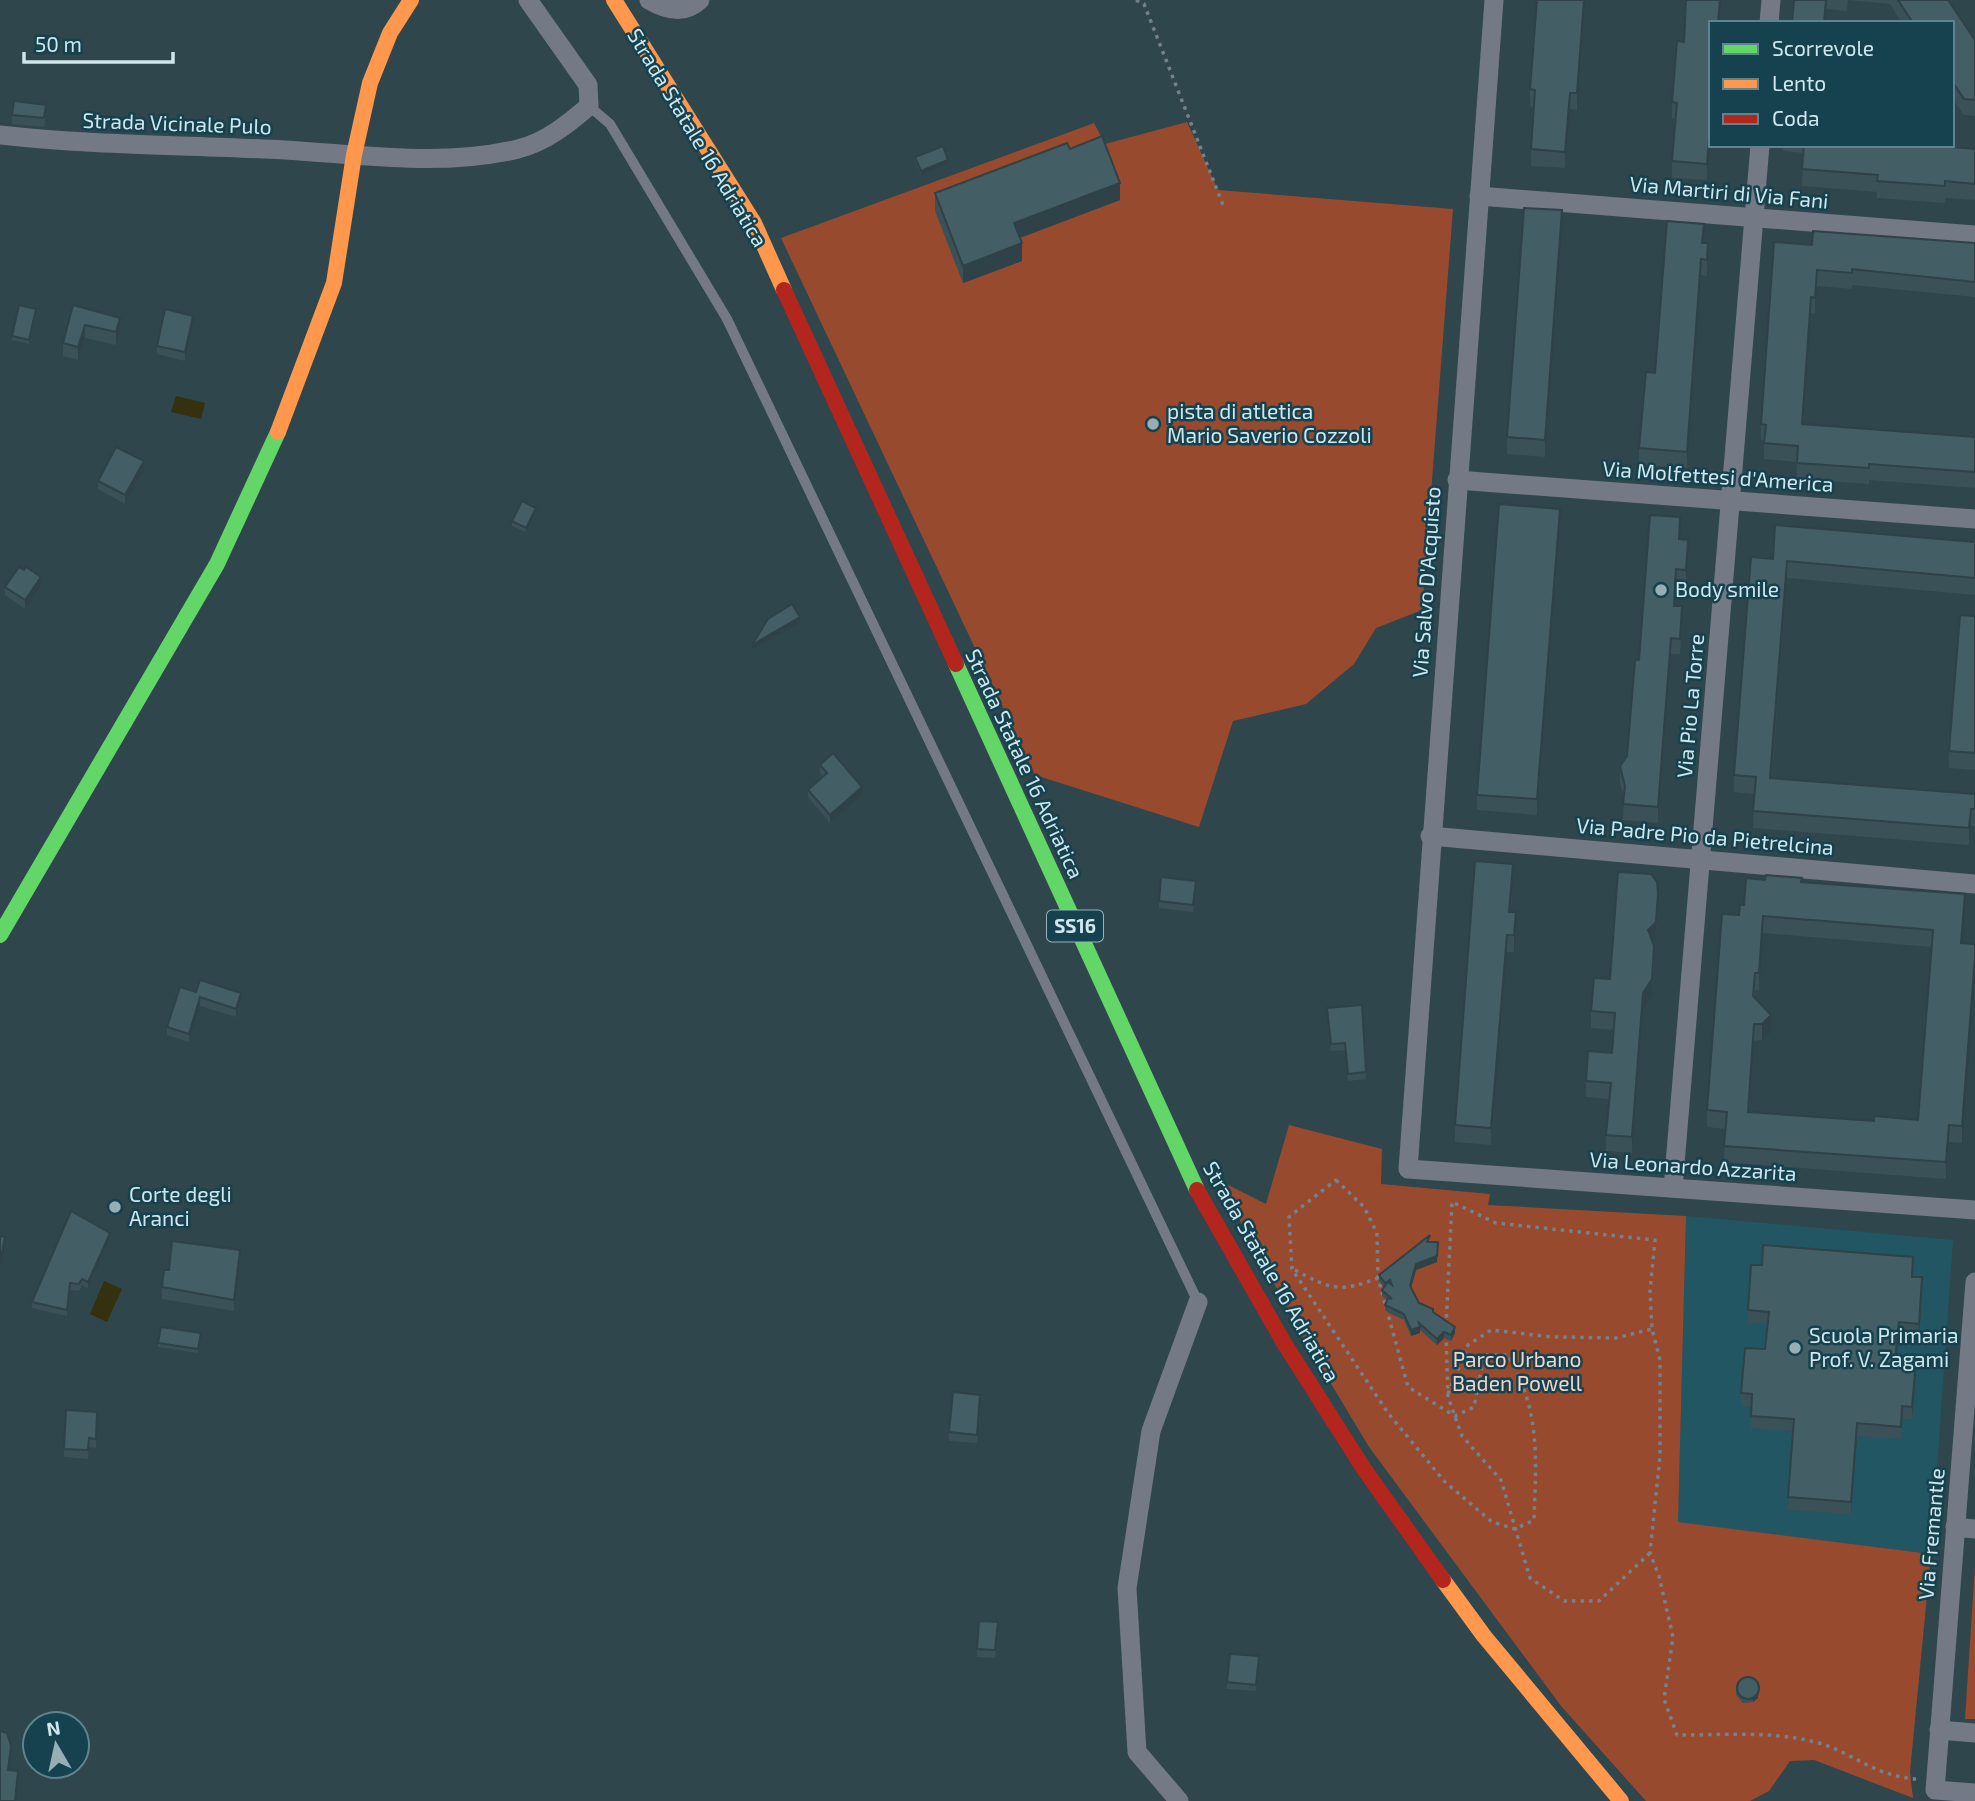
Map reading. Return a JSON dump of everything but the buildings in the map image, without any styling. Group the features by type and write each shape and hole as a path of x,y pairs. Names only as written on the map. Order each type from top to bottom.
{"main road":[{"path":"0,935 217,564 278,432 334,283 347,215 354,155 370,83 390,33 411,0"},
{"name":"Strada Statale 16 Adriatica","path":"614,0 754,223 1201,1195 1284,1343 1364,1469 1484,1636 1621,1801"}],"street":[{"path":"528,0 588,85 589,106"},
{"path":"649,0 671,11 693,7 700,0"},
{"name":"Via Salvo D'Acquisto","path":"1408,1169 1430,836 1494,0"},
{"path":"1769,21 1771,0"},
{"name":"Strada Vicinale Pulo","path":"0,135 73,144 266,149 423,160 519,149 561,131 589,106"},
{"name":"Via Pio La Torre","path":"1673,1188 1760,147"},
{"name":"Via Martiri di Via Fani","path":"1479,196 1975,235"},
{"name":"Via Molfettesi d'America","path":"1457,480 1975,519"},
{"name":"Via Padre Pio da Pietrelcina","path":"1430,836 1975,884"},
{"name":"Via Leonardo Azzarita","path":"1408,1169 1975,1210"},
{"name":"Via Fremantle","path":"1935,1785 1939,1730 1965,1528 1975,1282"},
{"path":"1179,1801 1137,1752 1127,1588 1151,1431 1198,1303"},
{"path":"1939,1730 1975,1732"},
{"path":"1935,1785 1975,1793"}],"lane":[{"path":"589,106 610,124 727,319 1198,1303"}],"path":[{"path":"1136,0 1144,4 1223,205"},
{"path":"1336,1180 1364,1207 1377,1233 1378,1278 1408,1387 1455,1416 1474,1406 1484,1354 1508,1355 1533,1411 1534,1520 1515,1529 1492,1522 1444,1481 1388,1413 1292,1269 1289,1217 1336,1180"},
{"path":"1650,1553 1598,1601 1564,1601 1531,1578 1501,1480 1462,1436 1448,1397 1445,1346 1452,1202 1496,1223 1656,1240 1650,1291 1652,1329 1660,1360 1660,1456 1650,1553 1659,1576 1673,1637 1664,1699 1677,1735 1740,1734 1812,1741 1891,1777 1935,1785"},
{"path":"1292,1269 1317,1283 1348,1290 1378,1278"},
{"path":"1448,1397 1468,1345 1491,1330 1552,1337 1616,1338 1652,1329"}],"shaded area":[{"path":"176,396 205,403 201,419 171,412"},
{"path":"1686,1216 1953,1240 1931,1554 1678,1522"},
{"path":"104,1281 122,1289 107,1322 90,1314"}],"green space":[{"name":"pista di atletica Mario Saverio Cozzoli","path":"1187,122 1218,190 1453,209 1422,610 1376,628 1354,664 1306,704 1233,721 1199,827 1035,775 781,238 1094,123 1105,144"},
{"name":"Parco Urbano Baden Powell","path":"1289,1125 1382,1149 1381,1184 1490,1194 1488,1205 1686,1216 1678,1522 1931,1554 1910,1772 1913,1798 1814,1760 1790,1761 1769,1791 1750,1801 1646,1801 1561,1706 1369,1447 1303,1337 1218,1180 1266,1204"},
{"path":"1975,1566 1975,1719 1965,1719"}],"traffic: fast":[{"path":"0,935 217,564 278,432"},
{"path":"956,664 1197,1190"}],"traffic: slow":[{"path":"278,432 334,283 354,155 370,83 390,33 411,0"},
{"path":"614,0 754,223 784,290"},
{"path":"1443,1580 1484,1636 1621,1801"}],"traffic: jam":[{"path":"784,290 956,664"},
{"path":"1197,1190 1284,1343 1364,1469 1443,1580"}],"place":[{"name":"pista di atletica Mario Saverio Cozzoli","path":"1153,424"},
{"name":"Body smile","path":"1661,590"},
{"name":"Corte degli Aranci","path":"115,1207"},
{"name":"Scuola Primaria Prof. V. Zagami","path":"1795,1348"}]}
